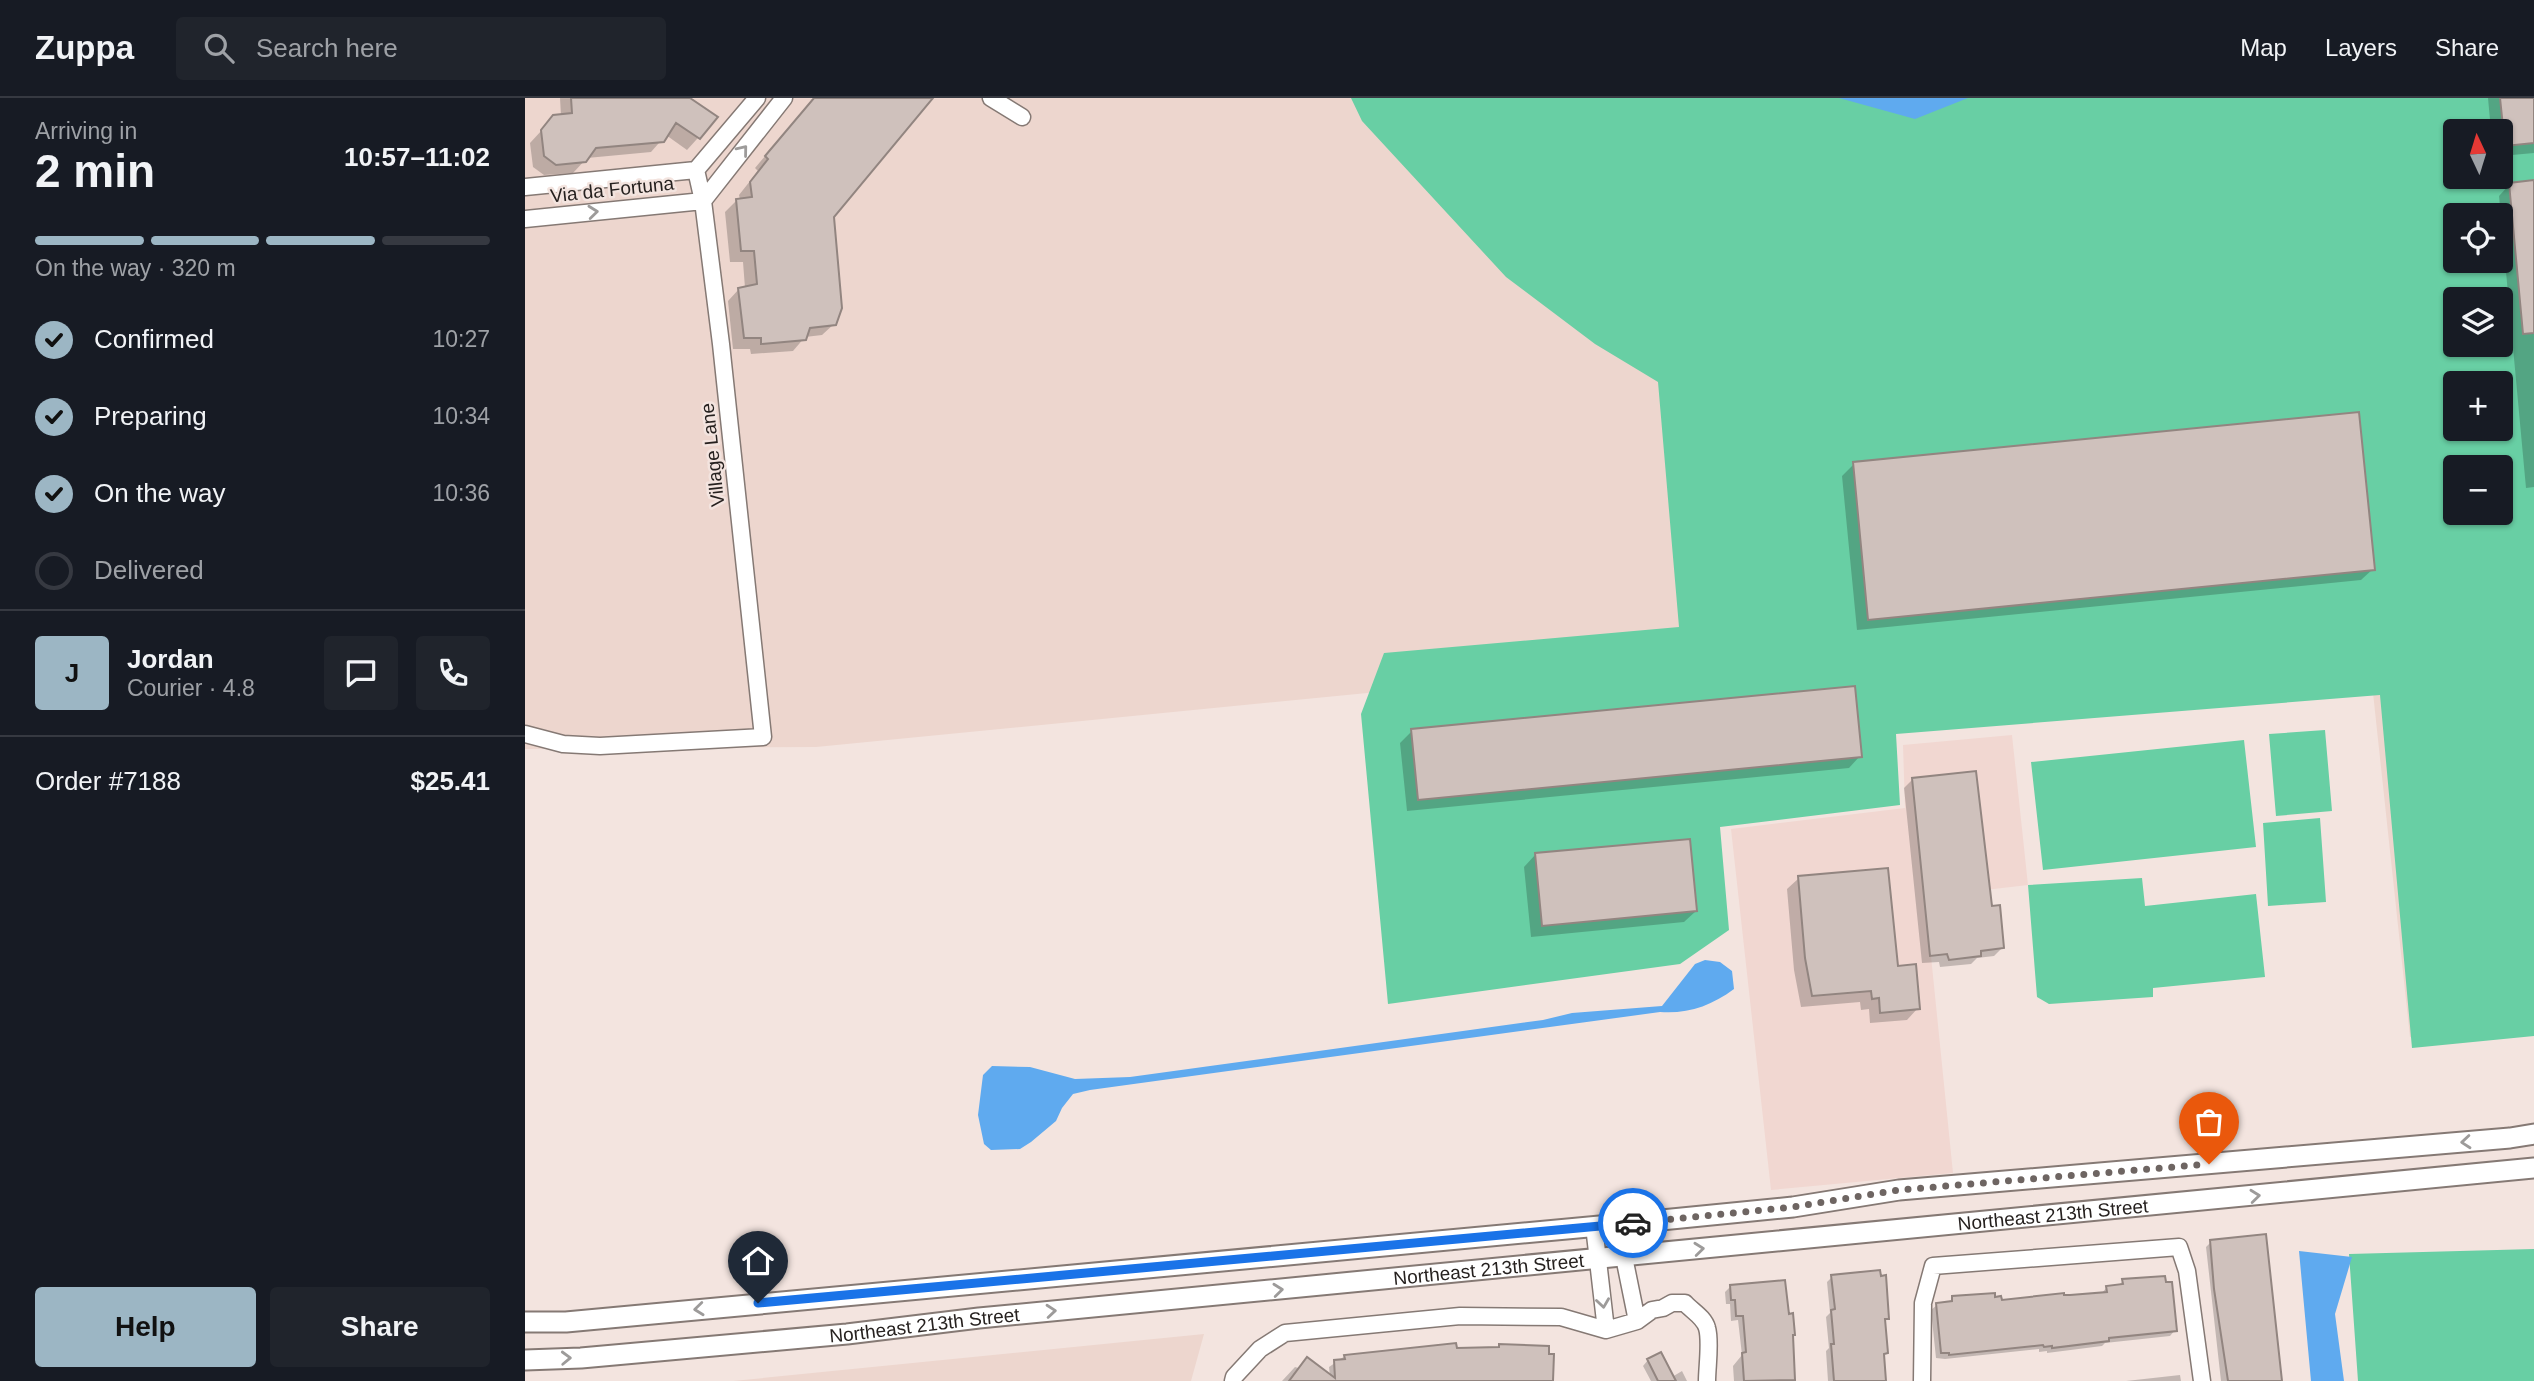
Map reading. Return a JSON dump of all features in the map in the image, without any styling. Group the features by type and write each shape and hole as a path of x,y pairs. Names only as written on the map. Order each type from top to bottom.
{"street":[{"name":"Via da Fortuna","path":"525,187 696,170 757,98"},
{"path":"703,201 784,98"},
{"path":"991,98 1022,117"},
{"name":"Village Lane","path":"525,734 563,744 600,746 763,737 722,355 703,201 696,170"},
{"name":"Via da Fortuna","path":"525,219 703,201"},
{"name":"Northeast 213th Street","path":"525,1322 566,1322 1621,1224 1793,1207 1899,1190 2469,1142 2534,1134"},
{"name":"Northeast 213th Street","path":"525,1360 847,1334 979,1318 2534,1168"},
{"path":"1621,1224 1624,1257 1637,1321"},
{"path":"1594,1226 1607,1330"},
{"path":"1922,1381 1923,1303 1933,1266 2179,1247 2187,1271 2202,1381"},
{"path":"1233,1381 1260,1349 1285,1333 1461,1316 1561,1317 1607,1330 1637,1321 1652,1310 1672,1303 1685,1303 1707,1328 1707,1381"}],"shaded area":[{"path":"525,98 2534,98 2534,1030 2410,1037 2370,665 1551,675 816,747 525,749"},
{"path":"2012,735 2028,885 1925,897 1953,1173 1771,1190 1731,829 1905,808 1903,745"},
{"path":"1204,1334 1191,1381 733,1381"}],"green space":[{"path":"1351,98 2534,98 2534,1036 2412,1048 2380,695 1896,734 1900,805 1720,827 1729,930 1680,964 1388,1004 1361,714 1384,653 1679,627 1658,382 1595,344 1506,277 1362,121"},
{"path":"2325,730 2332,811 2276,816 2269,734"},
{"path":"2244,740 2256,847 2043,870 2031,762"},
{"path":"2320,818 2326,902 2268,906 2263,823"},
{"path":"2142,878 2145,906 2256,894 2265,977 2153,988 2153,997 2049,1004 2037,997 2028,885"},
{"path":"2534,1249 2534,1381 2358,1381 2349,1254"}],"water":[{"path":"1839,98 1968,98 1915,119"},
{"path":"1705,960 1720,962 1732,971 1734,989 1717,1000 1690,1010 1090,1090 1073,1094 1056,1121 1020,1149 991,1150 984,1144 978,1115 983,1075 992,1066 1030,1067 1075,1079 1130,1077 1543,1020 1572,1013 1662,1006 1695,964"},
{"path":"2299,1251 2352,1257 2335,1314 2344,1381 2311,1381"}],"building":[{"path":"571,98 690,98 718,117 700,139 676,123 664,142 596,148 586,162 556,165 544,156 541,130 553,115 572,113"},
{"path":"814,98 933,98 834,217 842,308 836,325 810,328 806,340 761,344 761,338 744,338 738,288 757,284 754,251 741,251 736,199 752,197 750,182 768,159 765,156"},
{"path":"2500,98 2534,98 2534,143 2513,145 2513,119 2502,119"},
{"path":"2534,180 2534,333 2523,334 2513,203 2510,189 2513,189 2513,183"},
{"path":"2359,412 2375,570 1868,620 1853,462"},
{"path":"1855,686 1862,757 1418,800 1411,729"},
{"path":"1976,771 1992,906 2000,905 2004,948 1981,951 1981,956 1949,960 1947,954 1930,956 1912,778"},
{"path":"1690,839 1697,911 1542,926 1535,853"},
{"path":"1888,868 1898,966 1916,964 1920,1009 1880,1013 1879,998 1872,999 1871,991 1812,996 1805,958 1798,876"},
{"path":"2266,1234 2282,1381 2228,1381 2214,1289 2210,1240"},
{"path":"1880,1270 1881,1276 1886,1275 1889,1319 1885,1319 1888,1353 1884,1354 1886,1381 1834,1381 1831,1310 1835,1309 1831,1275"},
{"path":"2165,1276 2166,1282 2172,1282 2177,1331 2109,1338 2109,1341 2052,1348 2043,1345 1949,1355 1941,1353 1936,1303 1952,1301 1952,1296 1995,1293 1995,1297 2001,1296 2002,1300 2064,1293 2070,1295 2107,1292 2106,1286 2123,1284 2122,1279"},
{"path":"1785,1280 1789,1314 1793,1313 1795,1380 1744,1381 1742,1353 1746,1352 1743,1316 1736,1316 1730,1285"},
{"path":"1456,1343 1457,1348 1499,1347 1499,1344 1549,1346 1549,1354 1554,1354 1553,1381 1289,1381 1307,1357 1335,1378 1334,1360 1345,1359 1344,1355"},
{"path":"1661,1352 1676,1381 1658,1381 1647,1359"}],"way so far":[{"path":"1633,1223 1793,1207 1899,1190 2209,1164"}],"route":[{"path":"758,1303 1633,1223"}]}
